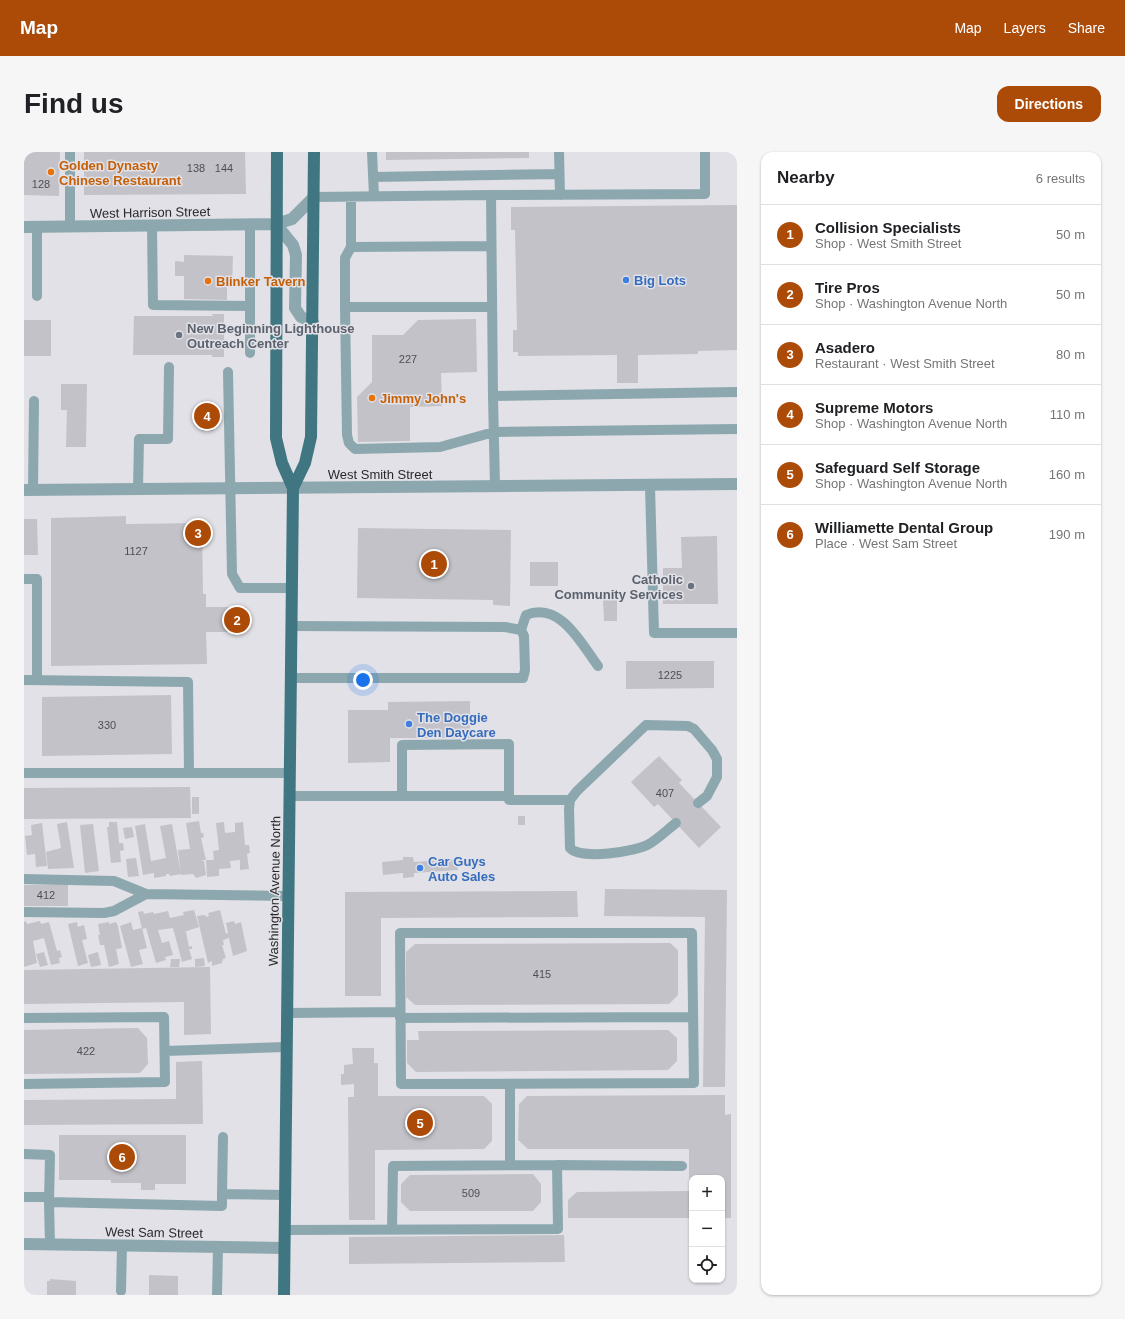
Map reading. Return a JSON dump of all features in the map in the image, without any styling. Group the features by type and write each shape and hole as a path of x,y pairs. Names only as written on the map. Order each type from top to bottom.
{"main road":[{"name":"Washington Avenue North","path":"277,152 276,438 282,463 293,488 284,1295"},
{"name":"Washington Avenue North","path":"293,488 305,463 311,438 314,152"}],"street":[{"name":"West Harrison Street","path":"24,227 276,224 292,218 314,197"},
{"path":"276,224 293,245 296,255 295,308 301,317 313,322"},
{"name":"West Smith Street","path":"28,490 650,486 737,484"},
{"name":"West Sam Street","path":"24,1244 284,1248"}],"lane":[{"path":"70,152 70,226"},
{"path":"372,152 374,196"},
{"path":"559,152 560,195"},
{"path":"314,197 491,194 705,194 705,152"},
{"path":"373,176 559,174"},
{"path":"491,194 495,487"},
{"path":"351,196 351,247 345,258 347,435 349,443 355,449 440,447 494,432 737,429"},
{"path":"250,224 250,353"},
{"path":"152,226 153,305 250,306"},
{"path":"36,296 37,227"},
{"path":"351,247 491,246"},
{"path":"345,307 492,307"},
{"path":"138,489 139,439 168,439 170,367"},
{"path":"228,372 232,488 232,574 240,588 292,588"},
{"path":"493,396 737,392"},
{"path":"28,490 34,401"},
{"path":"650,486 654,633 737,634"},
{"path":"24,578 37,578 37,680"},
{"path":"290,678 523,678 525,670 524,636 522,630 526,616 533,613 551,613 565,623 598,666"},
{"path":"291,626 505,627 522,630"},
{"path":"24,680 188,682 189,772"},
{"path":"676,823 649,845 637,850 615,854 576,853 570,848 570,800 577,791 646,725 688,726 694,729 712,750 717,759 717,777 706,796 698,803"},
{"path":"402,796 402,746 509,744 509,800 570,800"},
{"path":"24,773 289,772"},
{"path":"289,796 509,796"},
{"path":"24,879 114,881 146,894 288,896"},
{"path":"24,912 104,913 114,911 146,894"},
{"path":"400,933 692,933 693,1017 694,1083 401,1084 400,933"},
{"path":"287,1013 693,1017"},
{"path":"24,1018 164,1017 165,1051 165,1082 24,1084"},
{"path":"165,1051 286,1047"},
{"path":"510,1084 510,1166"},
{"path":"24,1197 49,1200 222,1206 223,1137"},
{"path":"24,1154 50,1154 50,1245"},
{"path":"284,1230 558,1230 557,1165"},
{"path":"392,1230 393,1166 682,1166"},
{"path":"222,1194 285,1195"},
{"path":"121,1291 122,1246"},
{"path":"217,1295 218,1247"}],"building":[{"path":"24,152 60,152 59,196 24,195"},
{"path":"84,152 245,152 246,194 84,195"},
{"path":"386,152 529,152 529,158 386,160"},
{"name":"Big Lots","path":"737,205 737,350 698,351 698,354 638,355 638,383 617,383 617,355 518,356 518,352 513,352 513,330 517,330 515,230 511,230 511,207"},
{"name":"Blinker Tavern","path":"184,255 233,256 232,286 227,286 227,300 184,299 184,276 175,276 175,261 184,262"},
{"name":"New Beginning Lighthouse Outreach Center","path":"212,314 224,314 224,357 212,357 212,355 133,355 134,316 213,316"},
{"path":"476,319 477,372 441,373 442,406 410,407 410,441 358,442 357,397 372,382 372,335 403,335 418,320"},
{"path":"24,320 51,320 51,356 24,356"},
{"path":"61,384 87,384 86,447 66,447 67,410 61,410"},
{"path":"202,401 212,401 213,431 202,431"},
{"path":"126,516 126,524 202,523 203,594 206,594 206,607 246,607 246,632 206,632 207,664 51,666 51,518"},
{"path":"24,519 37,519 38,555 24,555"},
{"path":"358,528 511,530 510,606 493,605 493,600 357,598"},
{"name":"Catholic Community Services","path":"717,536 718,604 663,604 663,568 682,568 681,537"},
{"path":"530,562 558,562 558,586 530,586"},
{"path":"603,599 617,599 617,621 604,621"},
{"path":"626,661 714,661 714,688 626,689"},
{"path":"171,695 172,754 42,756 42,697"},
{"name":"The Doggie Den Daycare","path":"470,701 470,738 390,738 390,762 348,763 348,710 388,710 388,702"},
{"path":"659,756 682,780 679,783 721,827 699,848 658,804 654,807 631,782"},
{"path":"190,787 191,818 24,819 24,788"},
{"path":"192,797 199,797 199,814 192,814"},
{"path":"518,816 525,816 525,825 518,825"},
{"path":"199,821 201,833 203,833 204,837 201,838 206,860 201,860 204,861 206,875 196,878 193,874 181,875 178,850 190,849 186,823"},
{"path":"67,822 74,868 48,869 46,852 61,848 57,824"},
{"path":"109,822 117,822 119,843 123,843 124,850 120,851 121,862 111,863 107,827 109,827"},
{"path":"224,822 225,833 235,832 235,823 243,822 245,845 249,845 250,853 247,854 249,869 240,870 240,860 230,861 231,868 219,869 219,876 207,877 206,860 214,860 213,851 219,850 216,823"},
{"path":"42,823 47,866 36,867 35,854 27,855 25,836 32,835 31,825"},
{"path":"93,824 99,871 85,873 80,825"},
{"path":"145,824 151,861 166,858 160,826 172,824 181,874 170,876 169,874 166,874 166,876 154,878 154,873 143,875 135,826"},
{"path":"132,827 134,837 125,839 123,828"},
{"name":"Car Guys Auto Sales","path":"403,857 413,857 414,862 457,859 458,870 414,873 414,877 403,878 403,873 383,875 382,862 403,860"},
{"path":"136,858 139,876 128,877 126,859"},
{"path":"68,884 68,906 24,906 24,885"},
{"path":"605,889 727,890 725,1087 703,1087 705,917 604,916"},
{"path":"577,891 578,917 381,918 381,996 345,996 345,892"},
{"path":"194,910 199,927 184,932 186,932 189,947 192,946 192,949 189,949 192,959 182,962 173,928 158,930 162,943 169,941 173,955 165,957 166,960 156,963 146,928 142,929 138,912 143,911 144,914 153,912 154,914 168,911 170,918 184,915 183,912"},
{"path":"220,910 226,934 228,933 226,923 234,921 235,924 241,922 247,951 233,956 229,938 223,940 224,945 222,945 226,958 223,959 222,963 212,966 212,961 208,963 197,916 205,915 206,917 209,916 208,913"},
{"path":"26,921 27,924 40,921 41,924 49,922 57,951 60,950 62,957 59,958 60,963 51,965 44,938 33,941 37,963 24,967 24,922"},
{"path":"77,922 78,927 84,925 87,939 82,940 88,963 78,966 68,924"},
{"path":"109,922 109,924 116,922 118,926 122,948 116,949 119,964 109,967 104,945 100,945 98,924"},
{"path":"131,922 133,930 142,928 147,948 139,950 143,964 131,967 120,926"},
{"path":"670,943 678,950 678,995 669,1004 415,1005 406,997 406,952 415,944"},
{"path":"44,952 48,965 40,967 36,954"},
{"path":"98,952 101,965 91,967 88,955"},
{"path":"204,958 205,966 195,967 195,959"},
{"path":"171,959 180,959 179,967 170,967"},
{"path":"210,967 211,1034 184,1035 184,1002 24,1004 24,970"},
{"path":"138,1028 147,1038 148,1064 140,1073 24,1074 24,1030"},
{"path":"668,1030 677,1038 677,1061 668,1070 416,1072 407,1063 407,1040 419,1040 418,1031"},
{"path":"352,1048 374,1048 374,1063 378,1063 378,1096 484,1096 492,1104 492,1141 484,1149 375,1150 375,1220 349,1220 348,1097 354,1097 354,1084 341,1085 341,1074 344,1074 344,1065 353,1064"},
{"path":"202,1061 203,1124 24,1125 24,1100 176,1099 176,1062"},
{"path":"725,1095 725,1115 731,1114 731,1218 725,1218 725,1175 689,1175 689,1149 528,1149 518,1140 519,1104 527,1096"},
{"path":"59,1135 186,1135 186,1184 155,1184 155,1190 141,1190 141,1183 111,1183 111,1180 59,1180"},
{"path":"533,1174 541,1184 541,1202 533,1211 410,1211 401,1202 401,1184 410,1175"},
{"path":"689,1191 689,1218 568,1218 568,1200 577,1192"},
{"path":"564,1235 565,1262 349,1264 349,1237"},
{"path":"149,1275 178,1276 178,1295 149,1295"},
{"path":"50,1279 76,1281 76,1295 47,1295 47,1281 50,1281"}],"place":[{"name":"Golden Dynasty Chinese Restaurant","path":"51,172"},
{"name":"Big Lots","path":"626,280"},
{"name":"Blinker Tavern","path":"208,281"},
{"name":"New Beginning Lighthouse Outreach Center","path":"179,335"},
{"name":"Jimmy John's","path":"372,398"},
{"name":"Supreme Motors","path":"207,416"},
{"name":"Asadero","path":"198,533"},
{"name":"Collision Specialists","path":"434,564"},
{"name":"Catholic Community Services","path":"691,586"},
{"name":"Tire Pros","path":"237,620"},
{"name":"The Doggie Den Daycare","path":"409,724"},
{"name":"Car Guys Auto Sales","path":"420,868"},
{"name":"Safeguard Self Storage","path":"420,1123"},
{"name":"Williamette Dental Group","path":"122,1157"}]}
